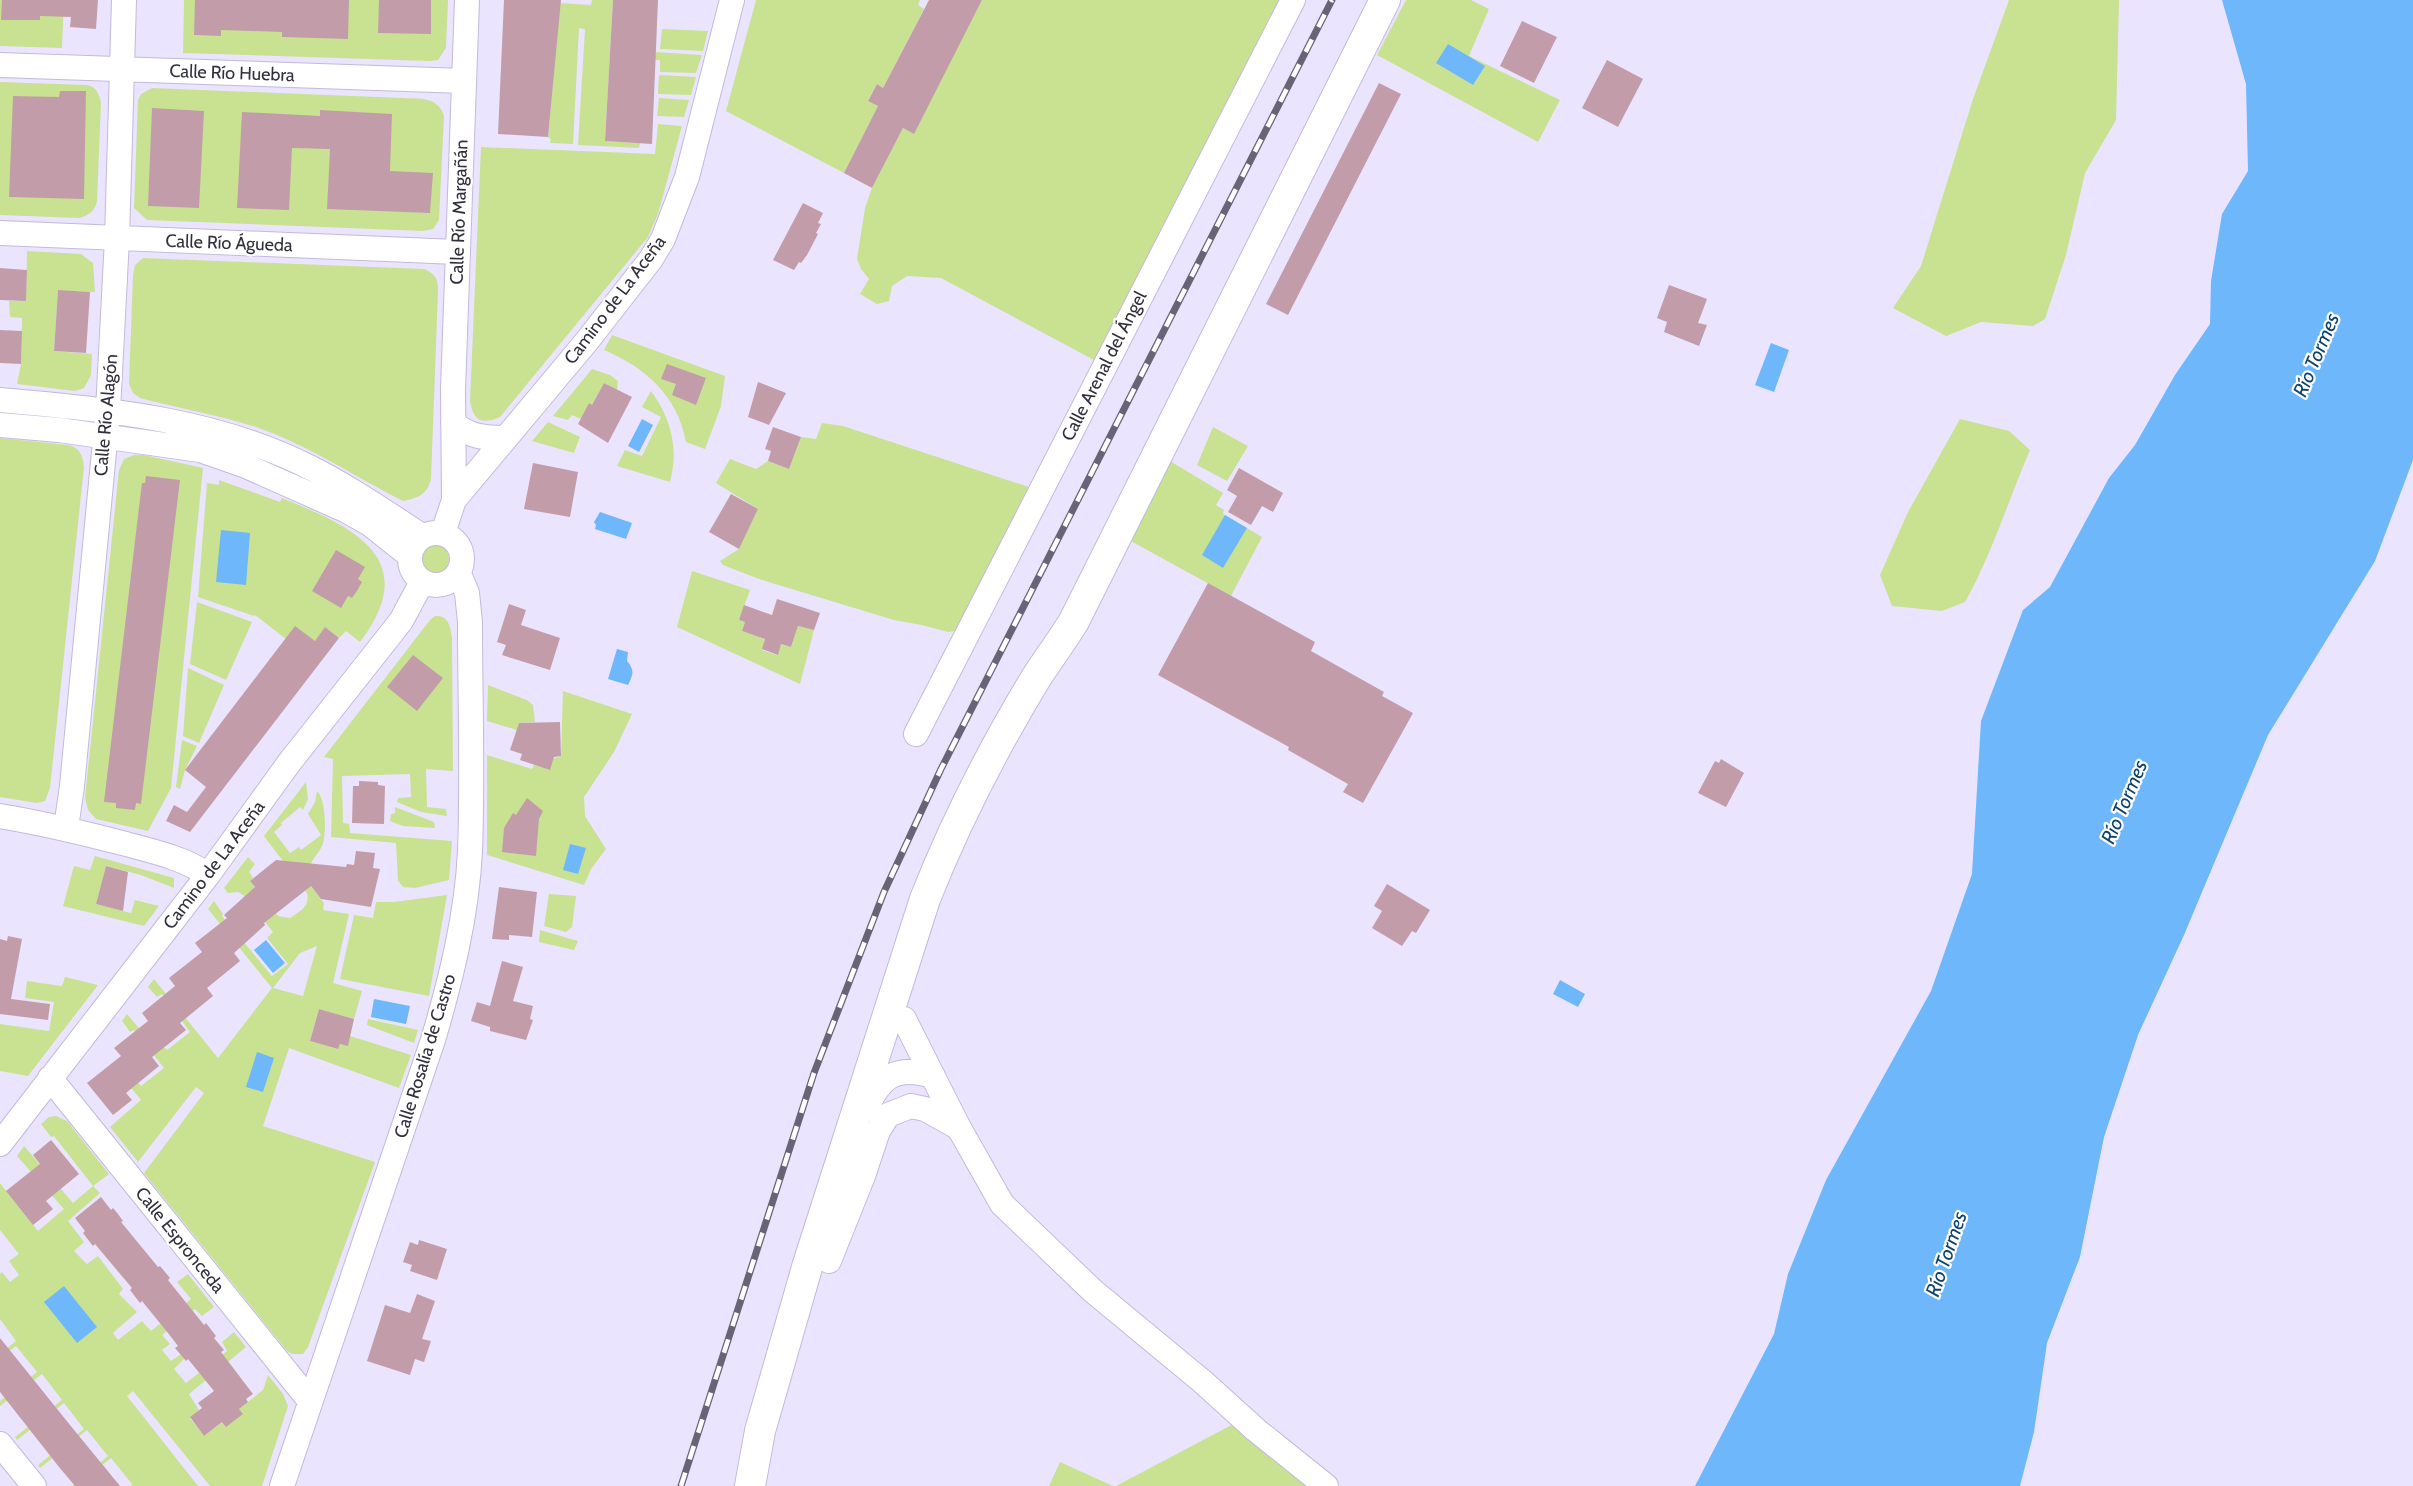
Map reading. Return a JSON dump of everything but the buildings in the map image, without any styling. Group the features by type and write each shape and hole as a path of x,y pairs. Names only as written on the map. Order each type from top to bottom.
{"street":[{"name":"Calle Río Alagón","path":"66,828 108,410 117,238 124,0"},
{"name":"Calle Río Margañán","path":"454,500 453,423 457,252 467,0"},
{"name":"Camino de La Aceña","path":"425,541 454,500 594,332 651,259 663,239 687,177 732,0"},
{"name":"Calle Arenal del Ángel","path":"916,734 1293,0"},
{"path":"819,1263 925,899 942,855 974,789 1037,676 1074,621 1385,0"},
{"name":"Calle Río Huebra","path":"0,65 464,81"},
{"name":"Calle Río Águeda","path":"0,233 457,252"},
{"path":"0,400 108,410 207,428 283,455 349,488 425,541"},
{"path":"453,423 464,432 476,437 506,438"},
{"path":"0,425 59,429 200,450 246,466 345,510 370,524 425,541 457,542 463,558 459,574 448,583 435,586 422,582 414,575 410,566 425,541"},
{"name":"Calle Rosalía de Castro","path":"282,1486 433,1040 449,986 461,923 470,853 470,622 467,594 459,574"},
{"name":"Camino de La Aceña","path":"0,1144 208,875 289,763 401,621 422,582"},
{"path":"751,1482 763,1420 886,1078 943,899 966,840 1047,680 1056,650"},
{"path":"0,816 66,828 173,857 193,865 208,875"},
{"path":"911,1106 886,1078 884,1058 886,1044 924,923 925,899"},
{"path":"904,1019 959,1128 1002,1204 1028,1232 1093,1291 1203,1382 1256,1430 1326,1486"},
{"path":"886,1078 907,1071 933,1076"},
{"name":"Calle Espronceda","path":"50,1078 310,1401"},
{"path":"819,1263 863,1176 878,1131 888,1115 911,1106 925,1109 959,1128"},
{"path":"0,1444 34,1486"}],"green space":[{"path":"0,0 64,0 62,48 0,46"},
{"path":"184,0 448,0 446,48 438,60 429,61 183,53"},
{"path":"592,0 613,0 605,141 640,143 639,148 578,145 585,29 579,28 573,144 550,143 551,139 548,137 560,3 591,5"},
{"path":"756,0 920,0 918,5 924,9 883,88 877,84 868,100 878,106 844,173 726,111"},
{"path":"982,0 1280,0 1094,360 941,278 907,276 892,286 889,301 877,304 860,294 869,279 857,259 865,208 872,188 903,128 913,133"},
{"path":"1406,0 1471,0 1489,9 1469,56 1560,100 1538,142 1377,55"},
{"path":"2009,0 2119,0 2116,120 2085,173 2066,255 2045,319 2033,326 1981,322 1946,336 1893,308 1921,266 1973,99"},
{"path":"662,29 708,31 703,51 660,49"},
{"path":"655,52 702,55 696,73 660,72 660,60 654,60"},
{"path":"659,75 696,77 691,95 658,94"},
{"path":"0,82 87,85 97,91 101,103 97,201 89,214 80,218 0,215"},
{"path":"152,88 416,98 433,102 444,116 439,220 433,229 423,231 147,220 134,208 138,100 141,94"},
{"path":"659,98 689,100 684,117 657,116"},
{"path":"658,124 682,126 658,214 648,237 500,417 488,421 479,420 473,413 470,401 481,147 655,154"},
{"path":"27,251 81,254 93,263 95,292 58,291 54,351 92,354 91,375 84,388 75,391 17,384 21,364 22,318 10,317 9,301 26,301"},
{"path":"143,258 425,269 432,273 437,280 438,291 431,479 427,489 417,497 403,501 275,434 227,419 140,398 133,393 129,384 133,275 135,265"},
{"path":"612,335 725,376 721,406 705,449 686,442 675,410 657,385 633,365 604,350"},
{"path":"592,369 610,375 618,381 617,390 604,383 581,419 572,415 568,420 553,416"},
{"path":"651,391 664,412 671,434 674,458 670,482 617,466 625,450 642,456 661,417 642,407"},
{"path":"1960,419 2009,431 2030,450 1992,546 1965,602 1942,611 1892,606 1880,575 1908,512"},
{"path":"548,422 580,437 574,453 532,441"},
{"path":"822,423 843,426 1029,487 955,631 948,632 894,620 759,579 723,565 720,561 739,549 758,509 716,483 730,459 756,469 768,461 789,469 801,437 816,439"},
{"path":"1213,427 1248,446 1227,481 1197,465"},
{"path":"0,438 72,446 80,453 84,467 50,788 45,801 37,803 0,797"},
{"path":"134,455 144,455 203,468 171,788 148,831 96,819 88,810 85,798 119,470 124,459"},
{"path":"1170,461 1223,493 1216,505 1224,510 1223,514 1262,537 1231,596 1129,540"},
{"path":"219,480 280,502 282,498 309,509 355,534 372,550 382,568 385,589 378,613 360,642 346,631 339,638 326,628 315,641 286,639 255,615 198,597 207,483 219,485"},
{"path":"435,545 445,549 449,559 445,569 435,573 425,569 421,559 425,549"},
{"path":"692,571 750,590 739,620 745,622 742,631 765,639 762,650 777,655 781,644 791,647 798,626 814,630 800,684 677,627"},
{"path":"197,602 252,622 226,680 190,664"},
{"path":"435,616 446,619 452,637 453,771 426,769 427,807 446,809 447,816 421,812 397,802 398,798 411,797 410,774 342,776 343,823 349,824 350,833 452,841 449,880 415,888 403,887 398,881 396,843 331,837 333,759 324,757"},
{"path":"188,668 224,685 199,743 183,736"},
{"path":"488,685 527,700 533,705 535,722 519,723 517,730 487,721"},
{"path":"563,691 632,714 614,752 584,797 585,816 606,849 591,869 584,885 487,855 487,755 532,769 534,765 561,756"},
{"path":"182,740 197,746 185,770 180,789 176,787"},
{"path":"306,782 308,799 303,810 300,807 274,832 290,853 299,847 301,850 321,835 308,814 315,802 317,791 324,809 325,834 322,846 310,864 306,880 324,903 323,910 349,914 333,983 362,991 354,1019 319,1009 310,1041 338,1049 340,1044 348,1045 350,1036 411,1055 399,1088 289,1048 263,1126 375,1162 308,1347 303,1354 292,1354 287,1351 144,1173 204,1093 196,1087 138,1162 110,1127 141,1100 127,1083 133,1077 141,1086 164,1068 134,1030 130,1032 122,1021 127,1014 155,1047 160,1043 167,1050 190,1032 162,994 157,997 148,987 154,979 218,1058 272,988 208,909 214,901 223,914 222,916 272,976 288,964 267,938 273,932 243,895 238,892 228,893 224,888 248,857 255,864 249,872 253,878 250,881 278,916 290,918 303,908 307,902 307,893 264,836","holes":["317,946 303,996 273,988 300,953"]},
{"path":"395,807 434,822 435,828 403,826 390,821 391,814 395,813"},
{"path":"95,856 174,878 174,888 141,875 106,866 96,904 131,913 135,900 159,906 144,926 63,906 74,866 90,870"},
{"path":"549,894 576,896 572,927 566,932 544,926"},
{"path":"447,895 429,996 340,979 354,915 373,918 376,902"},
{"path":"540,930 578,941 574,950 539,942"},
{"path":"65,977 98,985 28,1076 0,1071 0,1024 49,1031 54,1002 25,998 27,981 62,986"},
{"path":"368,1019 418,1030 414,1043 367,1025"},
{"path":"56,1116 67,1121 109,1174 93,1186 54,1136 51,1137 41,1124 49,1117"},
{"path":"24,1146 73,1203 93,1186 100,1193 68,1221 84,1242 74,1251 87,1264 98,1256 123,1289 119,1294 137,1312 113,1333 118,1340 142,1321 151,1331 191,1299 177,1282 188,1274 214,1307 202,1316 195,1309 162,1335 170,1344 162,1350 171,1361 181,1354 184,1359 174,1369 186,1383 227,1351 222,1342 234,1332 246,1347 189,1394 199,1410 190,1418 204,1436 222,1422 242,1414 239,1409 263,1390 268,1375 283,1394 288,1406 262,1486 210,1486 133,1391 127,1396 198,1486 131,1486 132,1484 111,1458 76,1486 72,1486 108,1456 87,1430 40,1468 38,1465 84,1429 64,1403 17,1440 15,1437 62,1400 42,1374 0,1406 0,1401 37,1372 16,1346 0,1358 0,1354 16,1341 0,1319 0,1274 2,1272 10,1282 19,1275 9,1261 19,1254 0,1230 0,1183 38,1231 64,1209 17,1156"},
{"path":"1241,1420 1316,1486 1116,1486"},
{"path":"1060,1462 1113,1486 1049,1486"}],"water":[{"name":"Río Tormes","path":"2222,0 2413,0 2413,460 2375,561 2268,735 2184,935 2138,1035 2104,1137 2080,1257 2047,1343 2034,1432 2020,1486 1695,1486 1774,1334 1788,1274 1826,1180 1931,991 1972,874 1981,721 2023,610 2050,587 2109,478 2135,445 2175,375 2210,324 2211,281 2222,214 2248,171 2246,84"},
{"path":"1448,44 1485,66 1473,85 1436,63"},
{"path":"1771,343 1789,350 1774,392 1755,385"},
{"path":"642,419 653,425 639,452 628,446"},
{"path":"600,512 632,523 626,539 595,529 594,522"},
{"path":"1225,515 1247,528 1223,568 1202,555"},
{"path":"221,530 250,533 246,585 216,582"},
{"path":"617,649 628,652 627,661 632,673 628,685 608,679"},
{"path":"570,844 586,848 578,874 563,870"},
{"path":"266,940 285,963 273,973 254,950"},
{"path":"1560,980 1585,994 1578,1007 1553,994"},
{"path":"374,999 410,1006 406,1024 371,1017"},
{"path":"257,1052 274,1058 263,1092 246,1087"},
{"path":"64,1286 97,1327 77,1343 44,1302"}],"railway":[{"path":"681,1486 814,1073 884,892 941,769 1332,0"}]}
